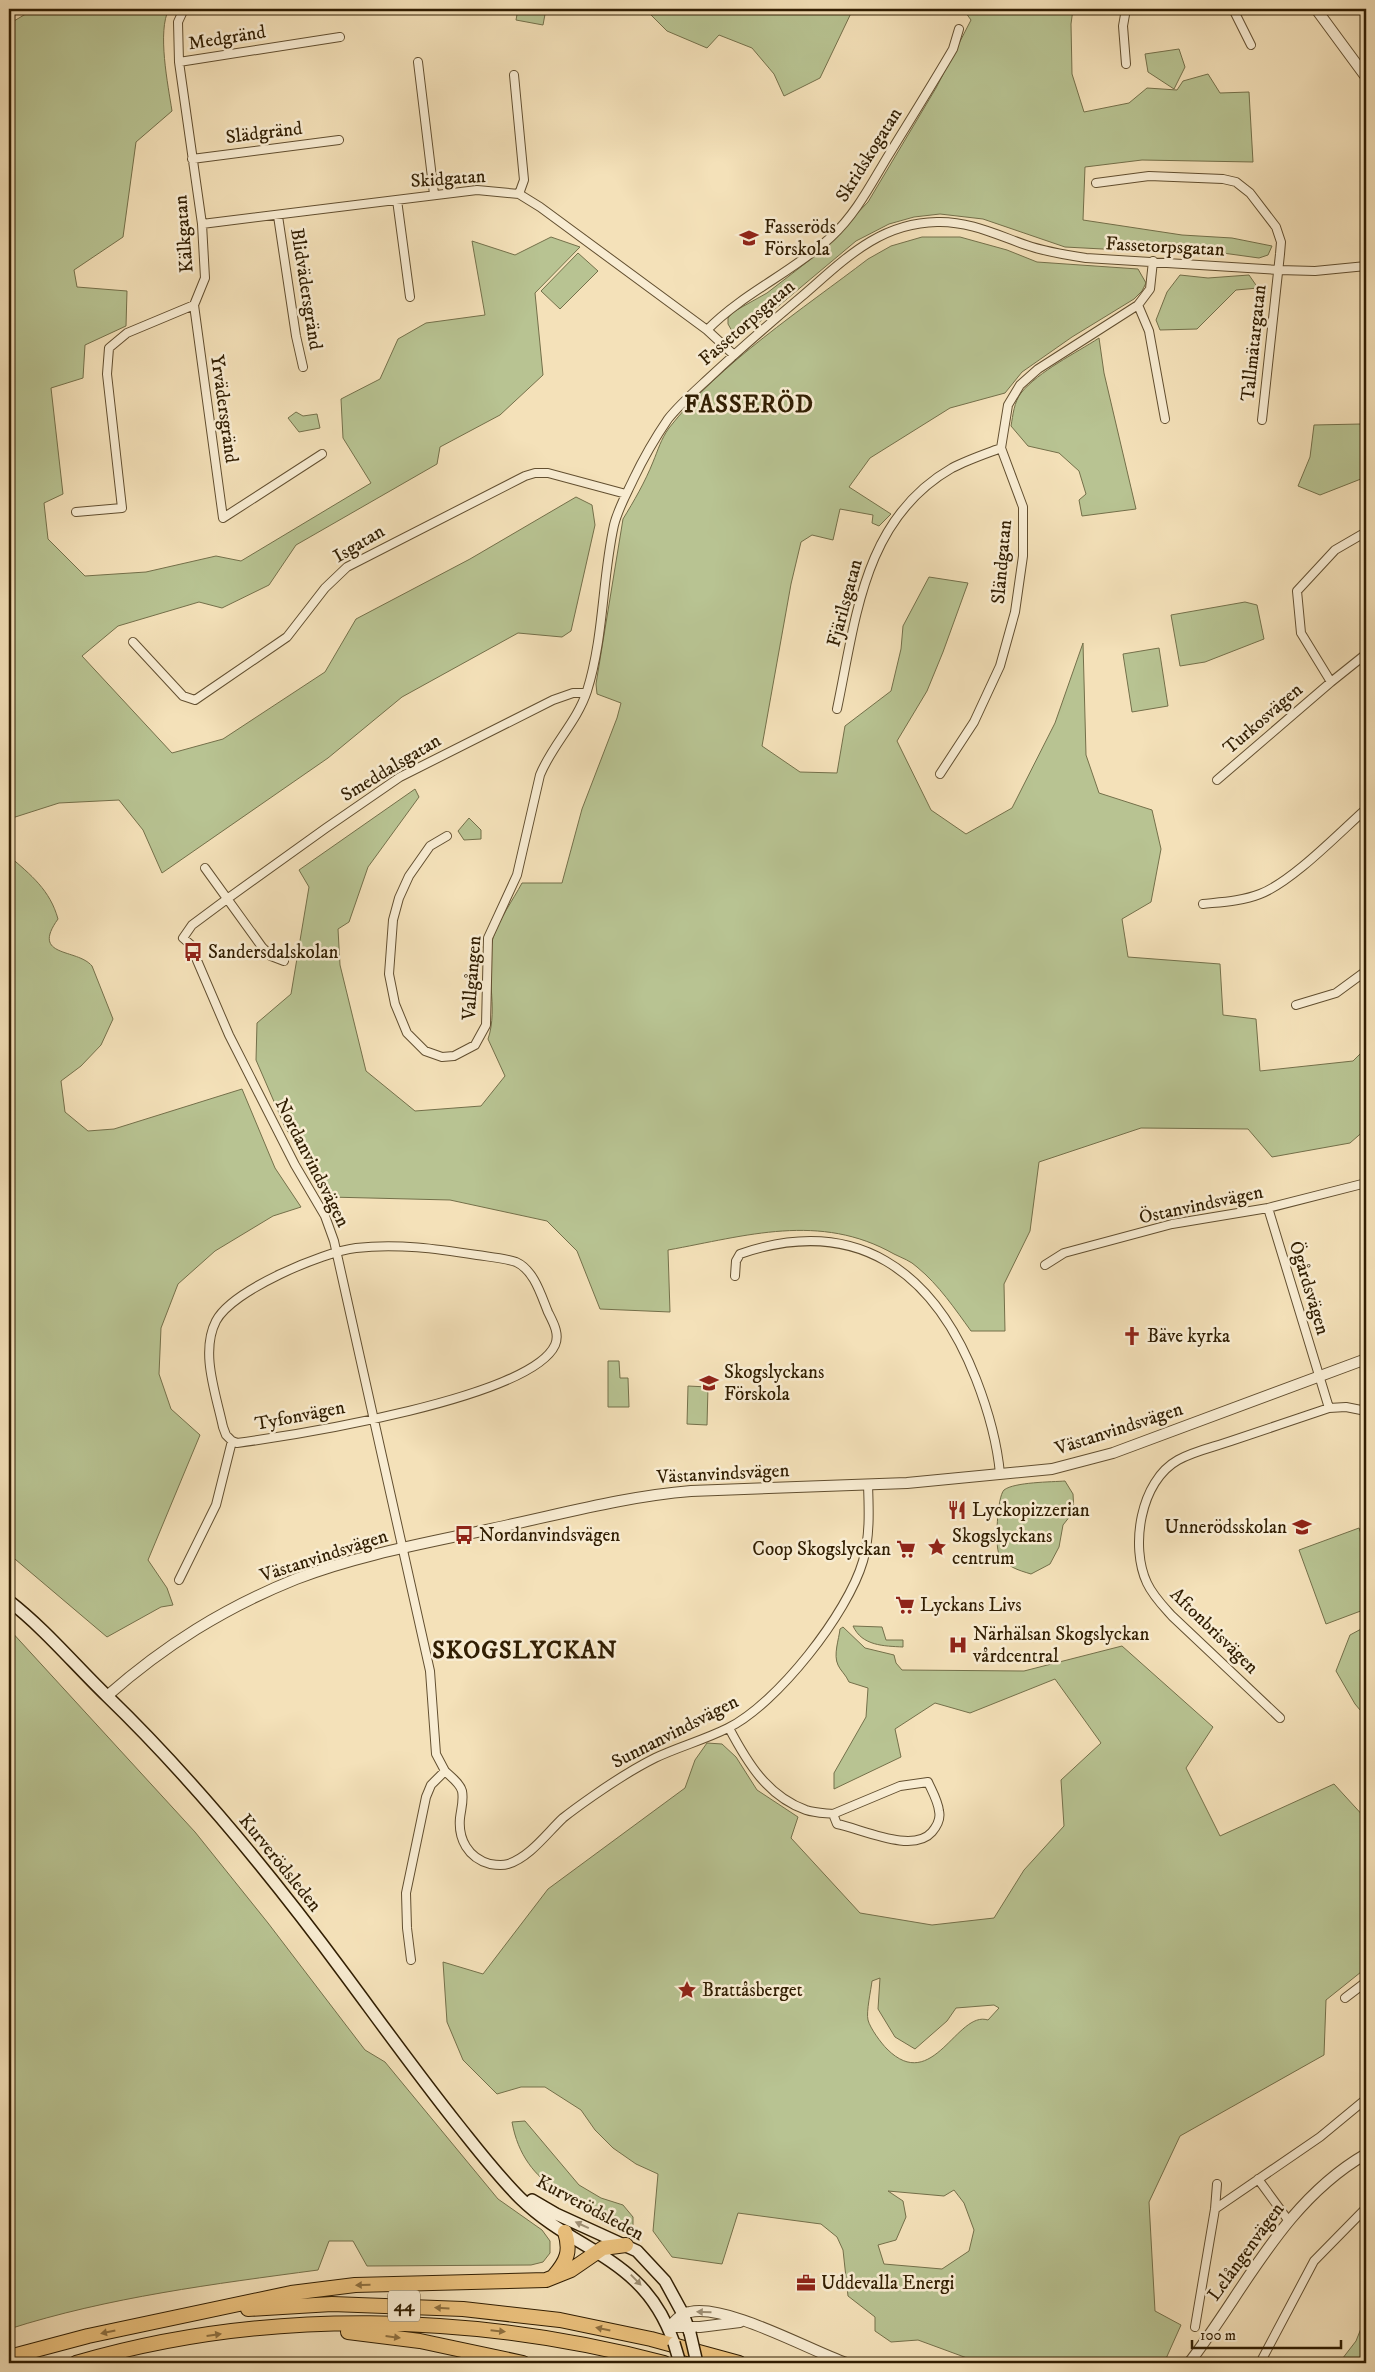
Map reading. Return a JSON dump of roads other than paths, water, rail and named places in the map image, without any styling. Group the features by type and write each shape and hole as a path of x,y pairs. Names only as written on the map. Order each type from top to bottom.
{"highway":[{"path":"554,2277 565,2264 568,2254 569,2247 565,2232"},
{"path":"156,2322 241,2302 355,2285 534,2281 554,2277 572,2270 596,2251 603,2248 626,2245"},
{"name":"44","path":"9,2357 88,2336 156,2322 263,2308 332,2304 463,2309 560,2320 651,2339 739,2363"},
{"name":"44","path":"76,2363 166,2342 218,2334 292,2326 380,2324 473,2329 559,2340 664,2363"},
{"path":"292,2326 420,2341 523,2363"}],"main road":[{"name":"Kurverödsleden","path":"9,1602 34,1623 157,1744 246,1847 341,1970 402,2054 496,2172 522,2200 565,2232 630,2274 645,2290 669,2328 680,2363"},
{"name":"Kurverödsleden","path":"496,2172 532,2200 556,2214 626,2245 649,2262 665,2281 683,2314 697,2363"}],"street":[{"name":"Kälkgatan","path":"184,9 178,22 179,62 202,224 205,278 194,305"},
{"path":"1126,9 1123,26 1126,64"},
{"path":"1234,9 1251,45"},
{"path":"1316,9 1366,78"},
{"name":"Skridskogatan","path":"707,330 722,315 797,266 832,236 853,212 954,49 959,29"},
{"name":"Medgränd","path":"179,62 340,37"},
{"path":"418,62 434,194"},
{"path":"514,75 524,180 519,194"},
{"name":"Slädgränd","path":"192,159 339,140"},
{"name":"Tallmätargatan","path":"1096,183 1149,176 1223,179 1236,182 1250,193 1276,226 1280,242 1278,270 1262,420"},
{"name":"Skidgatan","path":"202,224 278,216 434,194 477,190 519,194 540,207 707,330 734,354"},
{"path":"397,200 410,297"},
{"name":"Blidvädersgränd","path":"278,216 296,336 303,367"},
{"name":"Fassetorpsgatan","path":"586,693 599,632 614,526 626,494 650,447 668,419 680,405 734,354 852,253 880,234 893,229 936,222 953,222 972,225 1028,246 1058,254 1086,258 1278,270 1315,271 1366,266"},
{"name":"Sländgatan","path":"940,774 974,722 1000,666 1015,612 1023,556 1023,507 1001,448 1008,405 1020,385 1038,369 1138,305 1150,288 1153,261"},
{"path":"76,512 122,508 107,374 109,348 127,333 194,305"},
{"name":"Yrvädersgränd","path":"194,305 223,518 322,454"},
{"path":"1138,305 1149,331 1164,419"},
{"name":"Fjärilsgatan","path":"837,709 859,604 871,562 891,525 922,489 945,473 1001,448"},
{"name":"Isgatan","path":"133,642 184,696 195,700 287,637 325,588 346,567 525,476 535,473 548,473 626,494"},
{"path":"1331,682 1301,633 1297,591 1335,550 1366,532"},
{"name":"Turkosvägen","path":"1217,780 1366,654"},
{"name":"Smeddalsgatan","path":"190,944 183,938 192,925 400,777 552,700 573,693 586,693"},
{"name":"Vallgången","path":"446,836 430,846 409,876 399,898 393,920 389,974 395,1004 407,1033 425,1051 442,1057 454,1056 475,1045 486,1025 488,938 517,875 540,775 546,760 578,712 586,693"},
{"path":"1203,904 1235,901 1269,889 1292,874 1366,810"},
{"path":"205,868 262,947 271,956 284,962"},
{"name":"Nordanvindsvägen","path":"190,944 229,1034 295,1165 325,1216 336,1253 404,1549 430,1671 433,1742 436,1754 445,1772"},
{"path":"1296,1005 1336,993 1366,971"},
{"name":"Östanvindsvägen","path":"1045,1265 1064,1253 1172,1224 1268,1208 1366,1183"},
{"name":"Ögårdsvägen","path":"1268,1208 1328,1408"},
{"path":"735,1276 736,1261 740,1254 779,1243 802,1241 846,1245 866,1251 894,1266 934,1301 952,1327 967,1357 990,1416 1000,1474"},
{"name":"Tyfonvägen","path":"424,1247 516,1262 533,1278 557,1334 554,1347 546,1358 525,1371 454,1400 306,1433 237,1443 232,1441 226,1435 223,1427 209,1354 210,1341 216,1321 236,1300 264,1282 336,1253 356,1248 424,1247"},
{"name":"Västanvindsvägen","path":"107,1696 144,1664 195,1629 262,1593 298,1578 347,1563 582,1509 656,1495 691,1491 868,1486 1052,1468 1113,1453 1366,1358"},
{"name":"Aftonbrisvägen","path":"1280,1718 1172,1616 1156,1598 1146,1582 1142,1566 1139,1527 1143,1510 1154,1484 1177,1460 1328,1408 1346,1407 1366,1411"},
{"path":"179,1580 216,1505 232,1441"},
{"name":"Sunnanvindsvägen","path":"445,1772 458,1785 462,1793 460,1827 465,1846 486,1863 507,1864 524,1855 576,1808 634,1769 729,1728 764,1702 782,1684 842,1609 864,1559 868,1532 868,1486"},
{"path":"729,1728 751,1766 766,1785 780,1797 805,1810 833,1814 900,1786 928,1782 940,1811 939,1821 930,1835 924,1840 910,1842 897,1841 837,1824 833,1814"},
{"path":"411,1960 406,1916 408,1880 426,1797 431,1785 445,1772"},
{"path":"1345,1998 1366,1982"},
{"path":"1215,2209 1320,2137 1366,2099"},
{"name":"Lelångenvägen","path":"1188,2363 1288,2220 1316,2191 1366,2154"},
{"path":"1258,2179 1288,2220"},
{"path":"1194,2327 1215,2209 1217,2184"},
{"path":"1260,2363 1314,2262 1366,2208"},
{"path":"669,2328 683,2314 696,2311 711,2312 770,2330 846,2363"},
{"path":"669,2328 689,2330 743,2322"}],"place":[{"name":"Fasseröds Förskola","path":"749,238"},
{"name":"Sandersdalskolan","path":"193,952"},
{"name":"Bäve kyrka","path":"1132,1336"},
{"name":"Skogslyckans Förskola","path":"709,1383"},
{"name":"Lyckopizzerian","path":"957,1510"},
{"name":"Unnerödsskolan","path":"1302,1527"},
{"name":"Nordanvindsvägen","path":"464,1535"},
{"name":"Skogslyckans centrum","path":"937,1547"},
{"name":"Coop Skogslyckan","path":"906,1549"},
{"name":"Lyckans Livs","path":"905,1605"},
{"name":"Närhälsan Skogslyckan vårdcentral","path":"958,1645"},
{"name":"Brattåsberget","path":"687,1990"},
{"name":"Uddevalla Energi","path":"806,2283"}],"district":[{"name":"FASSERÖD","path":"749,405"},
{"name":"SKOGSLYCKAN","path":"525,1651"}]}
